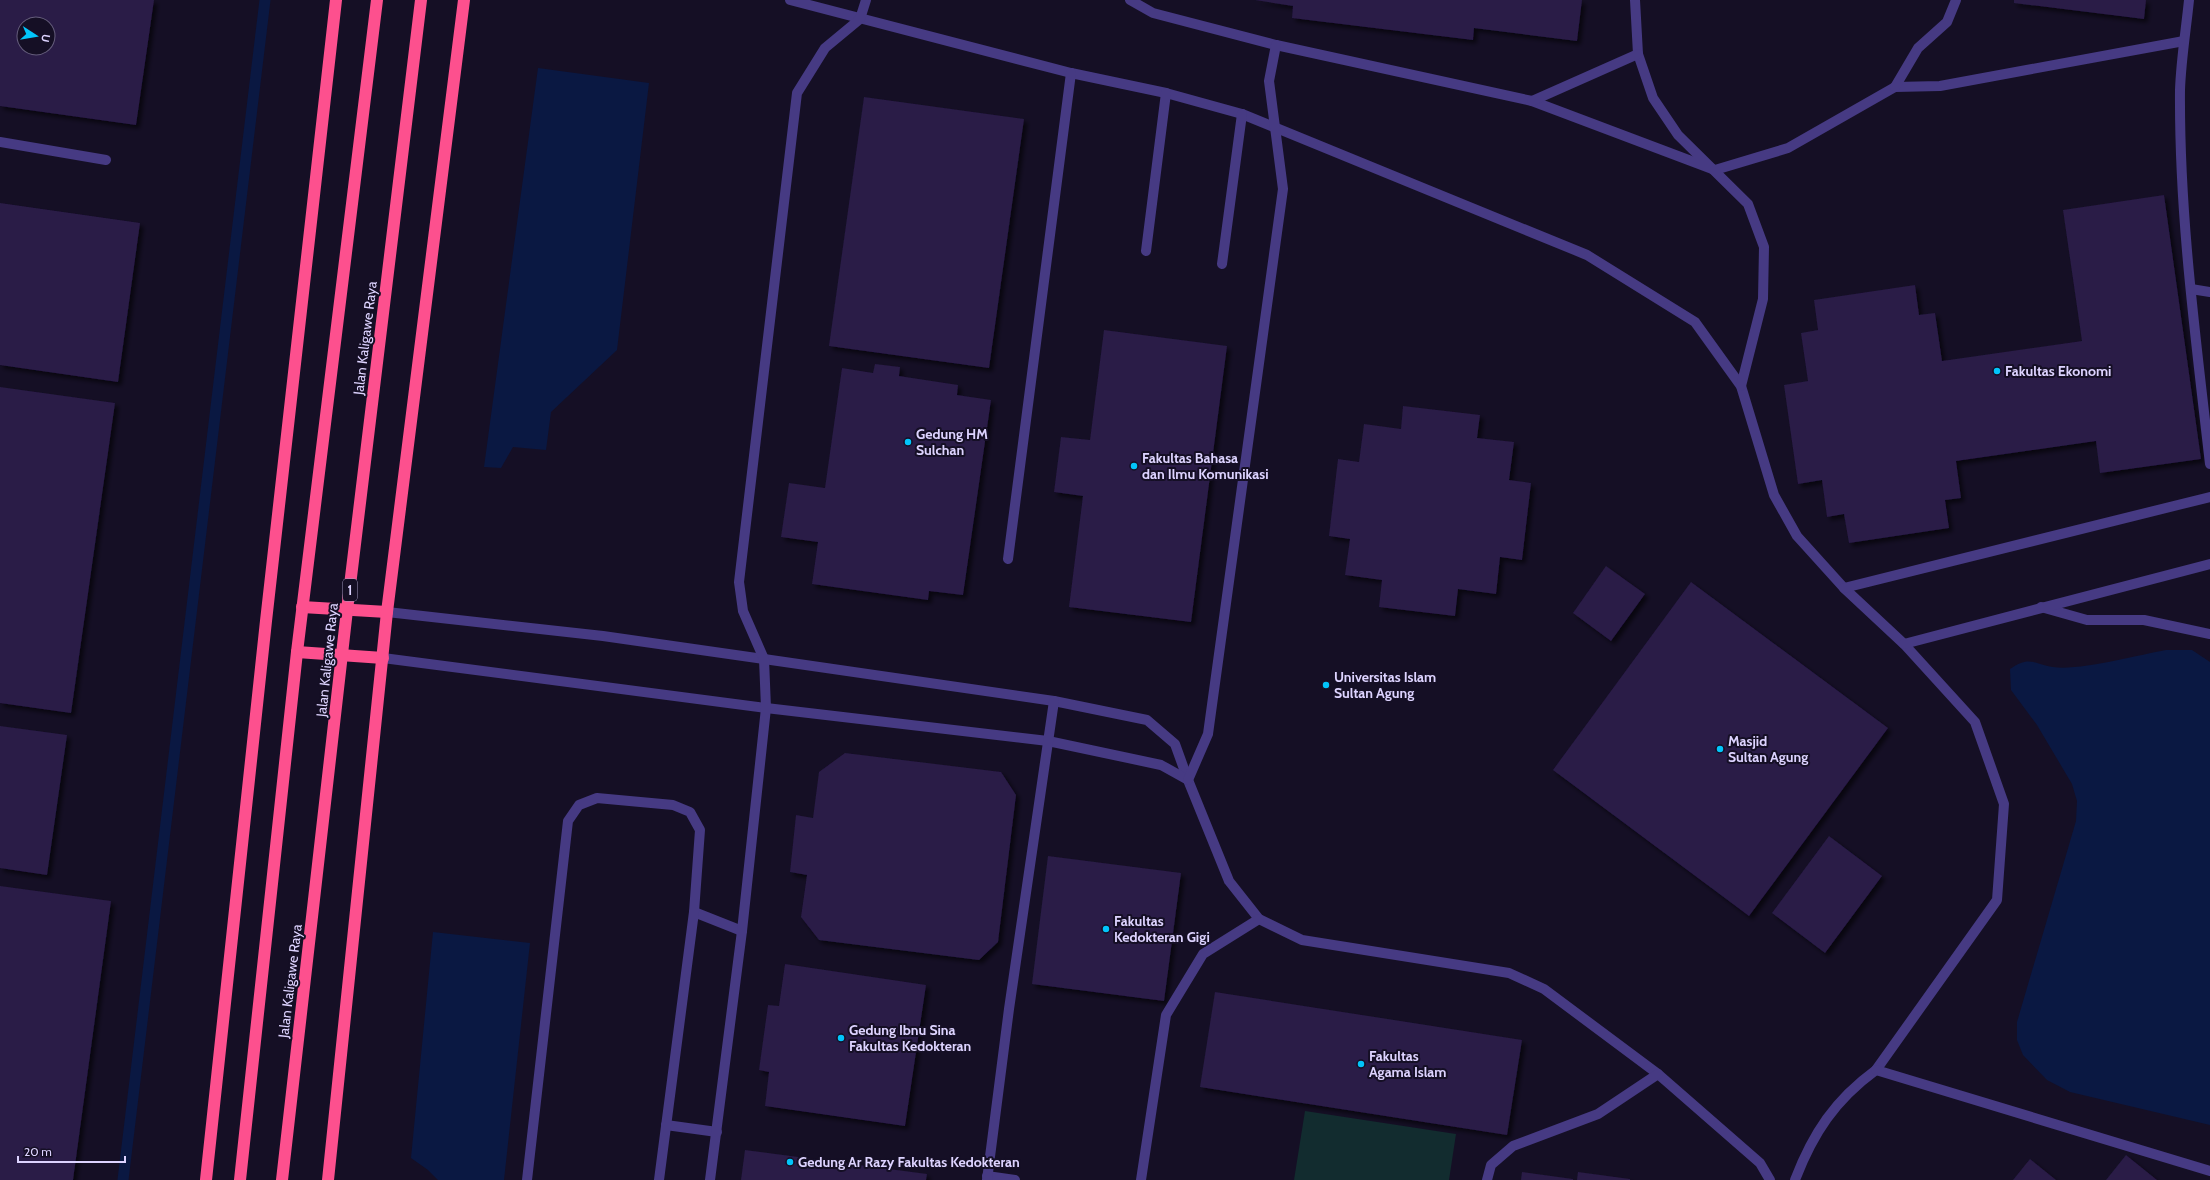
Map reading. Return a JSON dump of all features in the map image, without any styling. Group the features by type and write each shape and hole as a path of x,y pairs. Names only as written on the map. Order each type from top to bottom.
{"highway":[{"path":"206,1180 262,655 336,0"},
{"name":"Jalan Kaligawe Raya","path":"240,1180 302,606 377,0"},
{"name":"Jalan Kaligawe Raya","path":"282,1180 347,610 421,0"},
{"path":"328,1180 387,612 464,0"},
{"path":"302,606 387,612"},
{"path":"297,652 383,658"}],"lane":[{"path":"790,0 1071,73 1166,93 1242,114 1277,130 1587,255 1695,322 1741,386 1774,495 1797,536 1844,588 1904,644 1975,722 2004,804 1997,900 1876,1070 1857,1084 1824,1120 1813,1139 1795,1180"},
{"path":"710,1180 742,931 766,708 764,659 742,611 739,582 797,93 825,48 860,19 866,0"},
{"path":"1130,0 1153,13 1276,45 1532,101 1715,170 1788,148 1896,87 1940,86 2184,41"},
{"path":"1635,0 1638,54 1653,98 1678,134 1748,204 1764,247 1763,299 1741,386"},
{"path":"1896,87 1918,48 1947,22 1956,0"},
{"path":"2189,0 2180,89 2182,146 2191,289 2210,464"},
{"path":"1188,780 1208,734 1283,189 1277,130 1269,81 1276,45"},
{"path":"1532,101 1638,54"},
{"path":"1008,559 1071,73"},
{"path":"1146,251 1166,93"},
{"path":"1222,264 1242,114"},
{"path":"0,142 106,160"},
{"path":"2191,289 2210,292"},
{"path":"1844,588 2210,497"},
{"path":"1904,644 2210,564"},
{"path":"2042,607 2087,620 2144,620 2210,634"},
{"path":"387,612 603,636 1054,701 1147,720 1175,744 1229,881 1259,919 1302,940 1509,973 1544,989 1658,1074 1760,1163 1770,1180"},
{"path":"383,658 766,708 1048,741 1161,765 1188,780"},
{"path":"1015,1180 987,1178 1009,1009 1054,701"},
{"path":"527,1180 568,821 579,805 597,798 673,805 690,812 700,830 694,912 659,1180"},
{"path":"694,912 742,931"},
{"path":"1141,1180 1166,1015 1203,954 1259,919"},
{"path":"1876,1070 2210,1171"},
{"path":"1486,1180 1491,1165 1513,1146 1598,1114 1658,1074"},
{"path":"666,1125 717,1132"}],"green space":[{"path":"1305,1111 1456,1134 1449,1180 1294,1180"}],"water":[{"path":"538,68 649,83 617,350 551,412 546,450 513,447 501,468 484,467"},
{"path":"2166,650 2192,650 2210,662 2210,1125 2070,1092 2047,1080 2023,1055 2017,1040 2017,1022 2076,821 2077,801 2072,784 2037,725 2011,690 2010,669 2022,662 2027,661 2053,667 2078,667"},
{"path":"433,932 530,943 504,1180 438,1180 428,1170 411,1158"}],"building":[{"path":"0,0 154,0 136,125 0,106"},
{"path":"1255,0 1582,0 1577,41 1474,28 1473,40 1292,18 1293,6"},
{"path":"2014,0 2146,0 2144,19 2014,3"},
{"path":"864,97 1024,119 989,368 829,346"},
{"name":"Fakultas Ekonomi","path":"2164,195 2201,459 2100,473 2096,441 1956,461 1961,498 1945,500 1949,528 1849,543 1844,514 1827,517 1822,480 1798,484 1784,385 1808,381 1801,333 1818,330 1814,300 1915,285 1919,315 1935,313 1942,361 2082,341 2063,210"},
{"path":"0,203 140,223 118,382 0,365"},
{"name":"Fakultas Bahasa dan Ilmu Komunikasi","path":"1104,330 1227,346 1191,622 1069,607 1083,496 1054,492 1061,437 1090,440"},
{"name":"Gedung HM Sulchan","path":"875,364 900,367 899,376 958,385 957,395 991,400 963,595 929,591 928,600 812,584 818,542 781,537 789,483 825,488 842,368 873,373"},
{"path":"0,387 115,403 71,713 0,703"},
{"path":"1403,406 1480,415 1477,438 1514,442 1509,480 1531,483 1522,560 1500,557 1496,594 1458,589 1455,616 1379,607 1382,580 1345,575 1350,539 1329,536 1338,459 1359,462 1364,424 1401,429"},
{"path":"1606,566 1645,594 1611,641 1573,613"},
{"name":"Masjid Sultan Agung","path":"1691,582 1888,728 1749,916 1553,770"},
{"path":"0,726 67,735 47,875 0,868"},
{"path":"845,753 1001,772 1016,795 998,942 979,960 819,940 801,917 807,875 790,872 796,815 813,818 819,772"},
{"path":"1829,836 1882,876 1825,953 1772,913"},
{"name":"Fakultas Kedokteran Gigi","path":"1048,856 1181,873 1164,1001 1032,984"},
{"path":"0,886 111,901 73,1180 0,1180"},
{"name":"Gedung Ibnu Sina Fakultas Kedokteran","path":"785,964 926,985 905,1126 765,1106 769,1072 759,1070 768,1005 779,1006"},
{"name":"Fakultas Agama Islam","path":"1215,992 1522,1040 1507,1135 1200,1087"},
{"name":"Gedung Ar Razy Fakultas Kedokteran","path":"745,1150 927,1174 926,1180 741,1180"},
{"path":"2126,1155 2157,1180 2106,1180"},
{"path":"2030,1159 2056,1180 2013,1180"},
{"path":"1522,1172 1573,1179 1573,1180 1521,1180"},
{"path":"1578,1172 1630,1179 1630,1180 1577,1180"}],"waterway":[{"path":"123,1180 265,0"}],"place":[{"name":"Fakultas Ekonomi","path":"1997,371"},
{"name":"Gedung HM Sulchan","path":"908,442"},
{"name":"Fakultas Bahasa dan Ilmu Komunikasi","path":"1134,466"},
{"name":"Universitas Islam Sultan Agung","path":"1326,685"},
{"name":"Masjid Sultan Agung","path":"1720,749"},
{"name":"Fakultas Kedokteran Gigi","path":"1106,929"},
{"name":"Gedung Ibnu Sina Fakultas Kedokteran","path":"841,1038"},
{"name":"Fakultas Agama Islam","path":"1361,1064"},
{"name":"Gedung Ar Razy Fakultas Kedokteran","path":"790,1162"}]}
